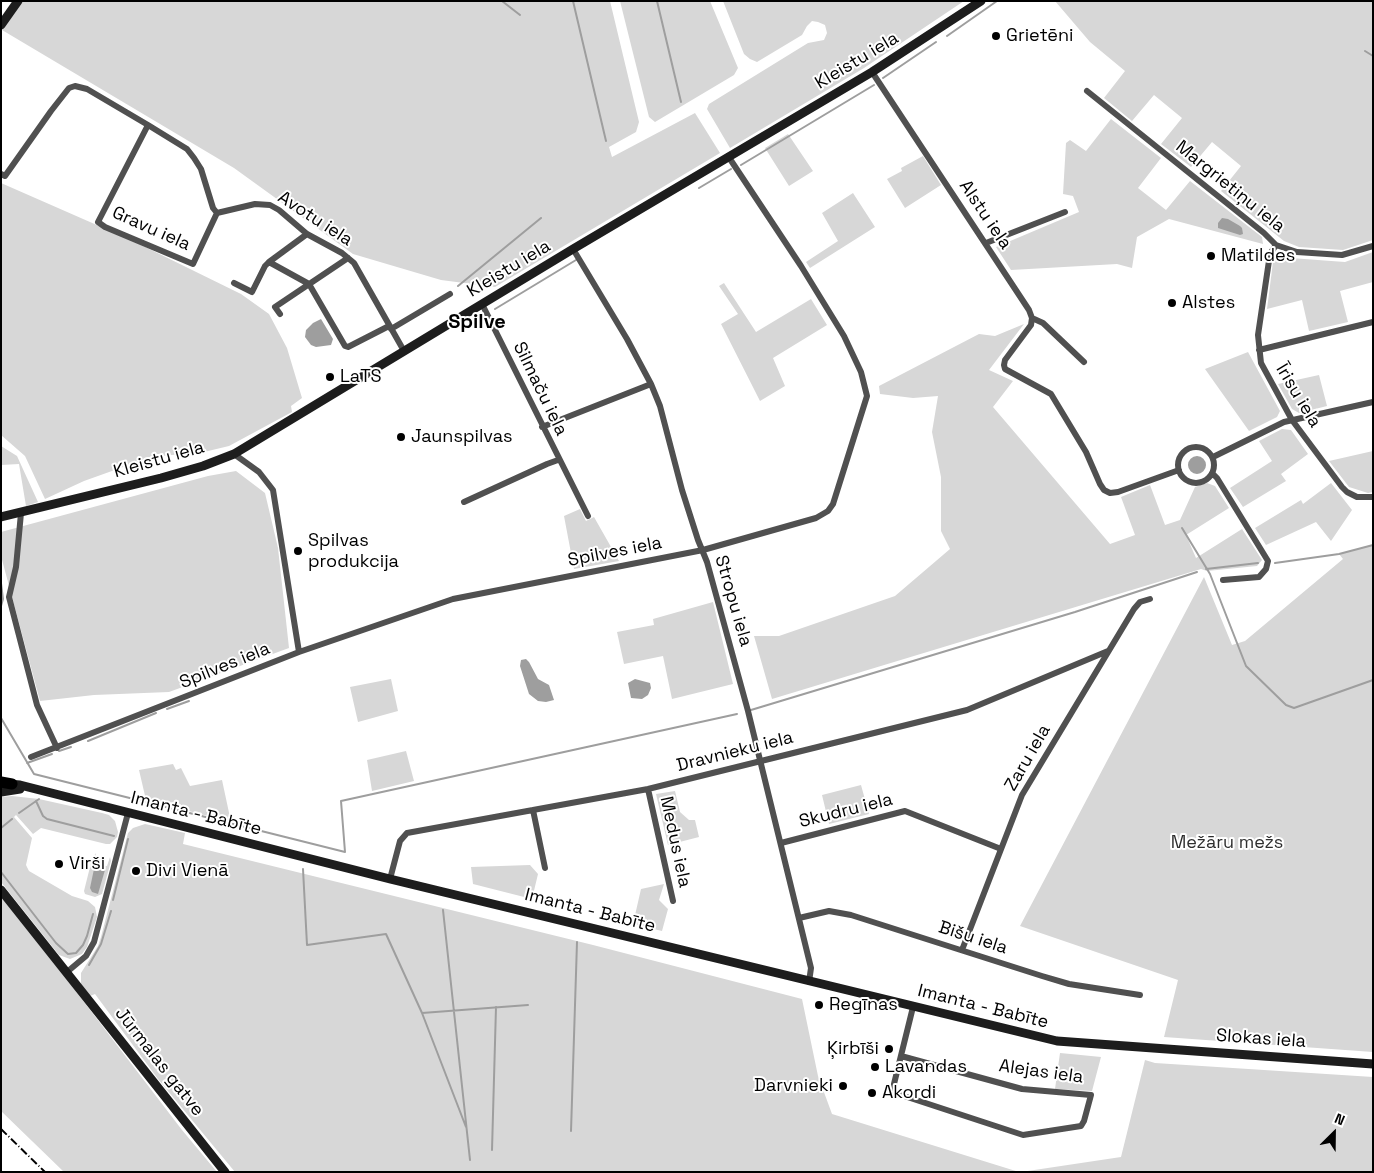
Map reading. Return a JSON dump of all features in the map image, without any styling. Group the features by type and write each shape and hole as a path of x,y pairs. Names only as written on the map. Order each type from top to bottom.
{"main road":[{"path":"1,25 18,1"},
{"name":"Kleistu iela","path":"1,517 160,478 203,466 234,454 728,156 872,72 981,1"},
{"name":"Imanta - Babīte","path":"5,784 28,788 390,879 1057,1041 1147,1048"},
{"name":"Imanta - Babīte","path":"1,792 28,788"},
{"name":"Jūrmalas gatve","path":"1,890 225,1172"},
{"name":"Slokas iela","path":"1147,1048 1373,1064"}],"street":[{"name":"Alstu iela","path":"872,72 986,243 1029,310 1032,318 1042,323 1084,362"},
{"path":"1,174 4,176 69,88 75,86 87,89 187,148 201,169 213,208 217,213"},
{"name":"Margrietiņu iela","path":"1087,91 1264,233 1276,245 1297,252 1342,255 1373,246"},
{"name":"Gravu iela","path":"148,126 98,222 105,227 193,264 217,213"},
{"name":"Spilves iela","path":"32,758 299,652 453,599 703,550 816,518 828,511 833,504 867,396 862,372 844,336 801,266 728,156"},
{"name":"Avotu iela","path":"217,213 263,204 279,210 307,234 348,258 354,263 404,351"},
{"path":"986,243 1065,212"},
{"path":"234,283 252,292 269,262 307,234"},
{"name":"Īrisu iela","path":"1276,245 1270,254 1258,335 1261,363 1292,420 1347,492 1357,497 1373,497"},
{"name":"Stropu iela","path":"573,249 628,339 660,406 682,490 703,550 747,707 811,968 809,982"},
{"path":"280,314 275,307 348,258"},
{"path":"269,262 309,284 345,346 348,347 390,327 450,294"},
{"name":"Silmaču iela","path":"482,304 558,460 588,516"},
{"path":"1032,318 1031,325 1005,360 1005,369 1051,394 1086,452 1104,490 1110,493 1118,492 1179,470"},
{"path":"1259,350 1373,322"},
{"path":"542,427 651,384"},
{"path":"1213,458 1284,422 1373,402"},
{"path":"1199,447 1208,450 1213,458 1214,466 1207,480 1190,482 1183,477 1179,470 1179,461 1183,453 1190,448 1199,447"},
{"path":"234,454 259,472 273,490 299,652"},
{"name":"Silmaču iela","path":"464,502 558,460"},
{"path":"1212,473 1218,478 1268,561 1266,569 1259,577 1223,580"},
{"path":"21,513 16,567 10,597 37,704 57,748"},
{"name":"Zaru iela","path":"962,950 1022,795 1134,608 1140,602 1150,599"},
{"name":"Dravnieku iela","path":"390,879 400,841 407,833 423,828 648,789 967,710 1108,651"},
{"name":"Medus iela","path":"648,789 673,901"},
{"path":"533,810 545,868"},
{"name":"Skudru iela","path":"781,843 904,811 1001,849"},
{"path":"67,972 86,956 94,942 128,813"},
{"name":"Bišu iela","path":"799,918 829,911 851,914 1069,984 1140,995"},
{"path":"901,1056 913,1007"},
{"name":"Alejas iela","path":"901,1056 1022,1089 1091,1095 1084,1122 1081,1126 1022,1135 892,1092 901,1056"}],"green space":[{"path":"22,1 610,1 639,122 636,132 609,147 612,157 695,113 720,153 495,287 441,280 353,254 234,168 2,30"},
{"path":"620,1 710,1 738,68 734,75 655,122 649,117"},
{"path":"723,1 964,1 864,68 730,148 707,109 709,104 808,43 824,40 827,33 825,25 812,21 802,35 757,62 744,54"},
{"path":"1055,1 1373,1 1373,240 1343,250 1299,247 1284,241 1221,191 1241,166 1212,142 1191,167 1161,144 1182,118 1154,95 1132,121 1104,98 1125,71 1090,42"},
{"path":"1111,119 1161,158 1138,188 1166,210 1190,181 1262,237 1263,244 1169,219 1137,237 1132,268 1117,264 1011,270 996,247 1079,212 1073,196 1063,194 1066,143 1070,140 1086,151"},
{"path":"788,134 813,171 789,186 765,148"},
{"path":"923,156 941,185 905,208 887,179 902,171 901,168"},
{"path":"1,183 131,240 241,294 269,314 287,348 302,398 291,406 292,412 229,446 204,452 151,457 84,481 45,499 25,456 1,435"},
{"path":"853,193 875,227 810,268 806,262 838,241 822,213"},
{"path":"1373,252 1373,282 1340,291 1348,322 1309,331 1302,300 1267,309 1273,262 1277,257 1345,262"},
{"path":"724,283 756,332 811,299 827,325 773,358 785,386 760,401 721,324 738,314 719,286"},
{"path":"1024,324 989,370 1013,381 993,407 1110,544 1135,535 1121,497 1150,485 1165,525 1180,520 1195,487 1207,483 1215,486 1229,508 1186,535 1196,558 1242,529 1262,560 1257,566 1207,571 1201,569 772,699 754,636 779,636 895,596 950,549 941,531 941,477 932,432 938,396 913,398 880,394 879,386 979,334 995,336"},
{"path":"1248,352 1280,411 1277,417 1249,431 1205,369"},
{"path":"1319,375 1327,406 1299,413 1292,409 1278,384"},
{"path":"1282,429 1291,430 1308,454 1281,474 1286,481 1243,507 1230,488 1272,461 1259,441"},
{"path":"1,446 17,456 38,502 26,506 19,464 1,465"},
{"path":"1373,451 1373,492 1368,493 1349,487 1329,461"},
{"path":"236,471 265,493 278,548 289,648 169,692 94,695 40,701 1,556 1,532 208,476"},
{"path":"1331,483 1352,510 1331,541 1316,522 1266,545 1255,528 1301,500 1303,504"},
{"path":"580,509 586,521 594,517 619,561 574,569 564,516"},
{"name":"Mežāru mežs","path":"1373,545 1373,1052 1164,1037 1178,980 1020,926 1204,577 1232,645 1245,641 1343,559 1339,554"},
{"path":"713,602 733,684 672,699 663,656 624,664 617,632 654,625 653,619"},
{"path":"391,679 398,711 358,722 350,687"},
{"path":"406,751 414,781 372,791 367,760"},
{"path":"173,764 176,770 181,768 190,786 222,780 231,822 146,800 139,770"},
{"path":"861,785 869,814 829,824 822,795"},
{"path":"675,791 680,812 689,820 695,820 699,837 668,845 656,794"},
{"path":"12,796 39,799 102,813 109,815 115,821 118,832 117,837 110,844 106,844 41,828 33,834 16,815 14,817 32,838 26,865 29,871 72,896 88,901 95,907 97,917 87,947 82,954 70,959 59,955 1,882 1,797"},
{"path":"145,824 185,833 183,844 593,945 802,999 818,1076 832,1114 1019,1172 235,1172 158,1079 95,994 90,996 81,984 81,973 98,946 101,937 128,833 133,828"},
{"path":"96,853 94,864 107,866 110,857 111,861 102,894 95,897 85,894 84,891 92,859"},
{"path":"530,865 538,874 532,899 473,884 471,867"},
{"path":"664,884 659,900 668,909 662,931 633,924 641,889"},
{"path":"1,897 182,1130 217,1172 64,1172 1,1111"},
{"path":"1060,1053 1101,1057 1092,1091 1055,1089"},
{"path":"1145,1060 1155,1063 1373,1077 1373,1172 1021,1172 1121,1157"}],"shaded area":[{"path":"1222,218 1228,219 1240,226 1243,234 1240,235 1218,228 1218,223"},
{"path":"321,319 333,339 331,345 316,347 311,345 305,337 306,330 313,323"},
{"path":"1197,456 1203,459 1206,465 1203,471 1197,474 1191,471 1188,465 1191,459"},
{"path":"526,659 538,679 549,685 554,700 538,701 529,694 520,666 521,660"},
{"path":"635,679 650,683 651,688 648,695 642,699 631,698 628,683"},
{"path":"96,867 104,868 105,870 98,894 92,892 90,888"}],"waterway":[{"path":"502,1 520,15"},
{"path":"573,1 606,141"},
{"path":"657,1 681,102"},
{"path":"947,36 997,1"},
{"path":"883,78 936,42"},
{"path":"1365,51 1373,56"},
{"path":"741,165 874,85"},
{"path":"699,188 731,169"},
{"path":"458,286 541,218"},
{"path":"495,309 576,260"},
{"path":"1182,528 1210,574 1246,666 1286,705 1294,708 1373,680"},
{"path":"1275,563 1339,554 1373,545"},
{"path":"1206,569 1258,563"},
{"path":"751,710 1075,612 1197,572"},
{"path":"1,583 3,599 1,606"},
{"path":"167,709 189,701"},
{"path":"88,741 156,713"},
{"path":"1,718 34,774 345,852 341,801 737,714"},
{"path":"59,751 71,747"},
{"path":"27,763 52,754"},
{"path":"19,813 39,799"},
{"path":"36,801 43,816 47,819 114,836"},
{"path":"1,828 12,819"},
{"path":"113,900 128,839"},
{"path":"303,869 307,945 386,934 422,1013 466,1127"},
{"path":"1,872 56,943 68,954 76,953 83,945 93,914"},
{"path":"443,910 470,1160"},
{"path":"89,965 101,944 111,911"},
{"path":"571,1131 577,942"},
{"path":"422,1013 528,1005"},
{"path":"492,1150 496,1007"}],"railway":[{"path":"1,1129 45,1172"}],"place":[{"name":"Grietēni","path":"996,36"},
{"name":"Matildes","path":"1211,256"},
{"name":"Alstes","path":"1172,303"},
{"name":"LaTS","path":"330,377"},
{"name":"Jaunspilvas","path":"401,437"},
{"name":"Spilvas produkcija","path":"298,551"},
{"name":"Virši","path":"59,864"},
{"name":"Divi Vienā","path":"136,871"},
{"name":"Regīnas","path":"819,1005"},
{"name":"Ķirbīši","path":"889,1049"},
{"name":"Lavandas","path":"875,1067"},
{"name":"Darvnieki","path":"843,1086"},
{"name":"Akordi","path":"872,1093"}],"district":[{"name":"Spilve","path":"477,323"}]}
